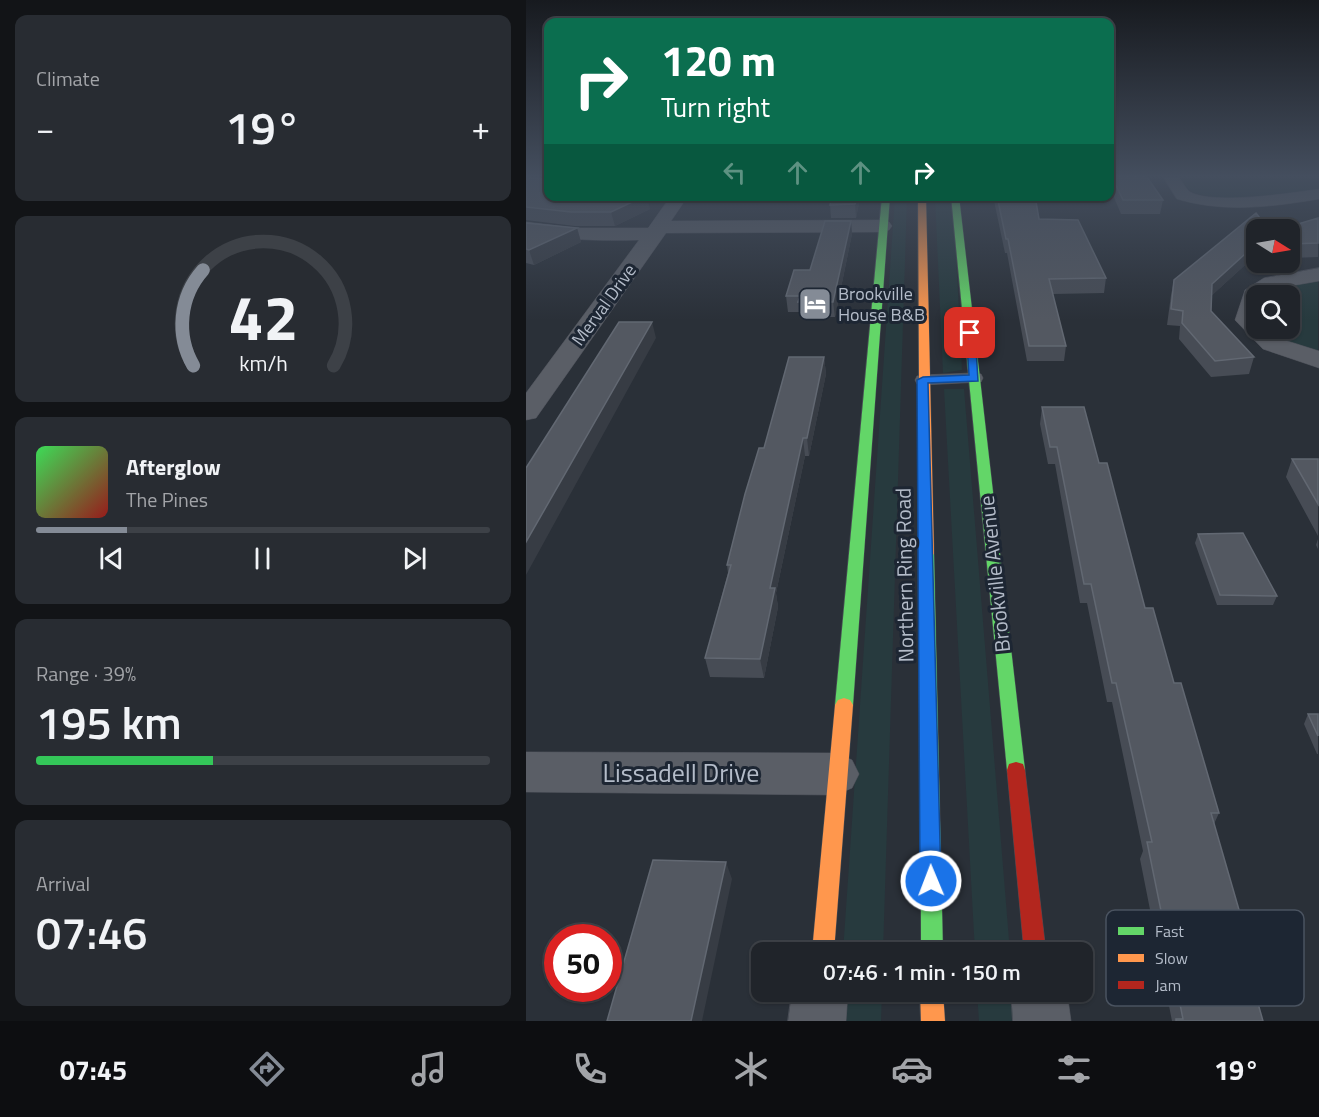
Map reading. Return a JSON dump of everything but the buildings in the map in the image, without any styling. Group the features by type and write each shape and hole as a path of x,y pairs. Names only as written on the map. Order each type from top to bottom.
{"street":[{"name":"Merval Drive","path":"530,400 661,225"},
{"name":"Northern Ring Road","path":"922,225 932,942"},
{"name":"Brookville Avenue","path":"958,225 1033,942"},
{"path":"526,228 552,232 615,235 658,230 883,226 824,942"},
{"path":"1318,274 1272,284 1253,295 1247,320 1272,344 1318,360"},
{"name":"Lissadell Drive","path":"526,772 836,774"},
{"path":"817,1021 819,1002"},
{"path":"932,1002 933,1021"},
{"path":"1040,1002 1042,1021"}],"lane":[{"path":"923,380 974,378"}],"green space":[{"path":"893,225 906,225 883,942 844,942"},
{"path":"936,225 954,225 962,370 943,373"},
{"path":"1318,279 1318,357 1276,339 1300,339 1300,285 1287,285"},
{"path":"944,389 964,389 1009,942 974,942"},
{"path":"839,1002 882,1002 881,1021 838,1021"},
{"path":"978,1002 1015,1002 1016,1021 979,1021"}],"traffic: fast":[{"path":"844,705 884,225"},
{"path":"958,225 1016,770"},
{"path":"927,554 932,942"}],"traffic: slow":[{"path":"922,225 927,554"},
{"path":"824,942 844,705"},
{"path":"932,1002 933,1021"}],"traffic: jam":[{"path":"1016,770 1034,942"}],"place":[{"name":"Brookville House B&B","path":"815,304"}],"route":[{"path":"931,881 923,380 974,378 970,333"}]}
